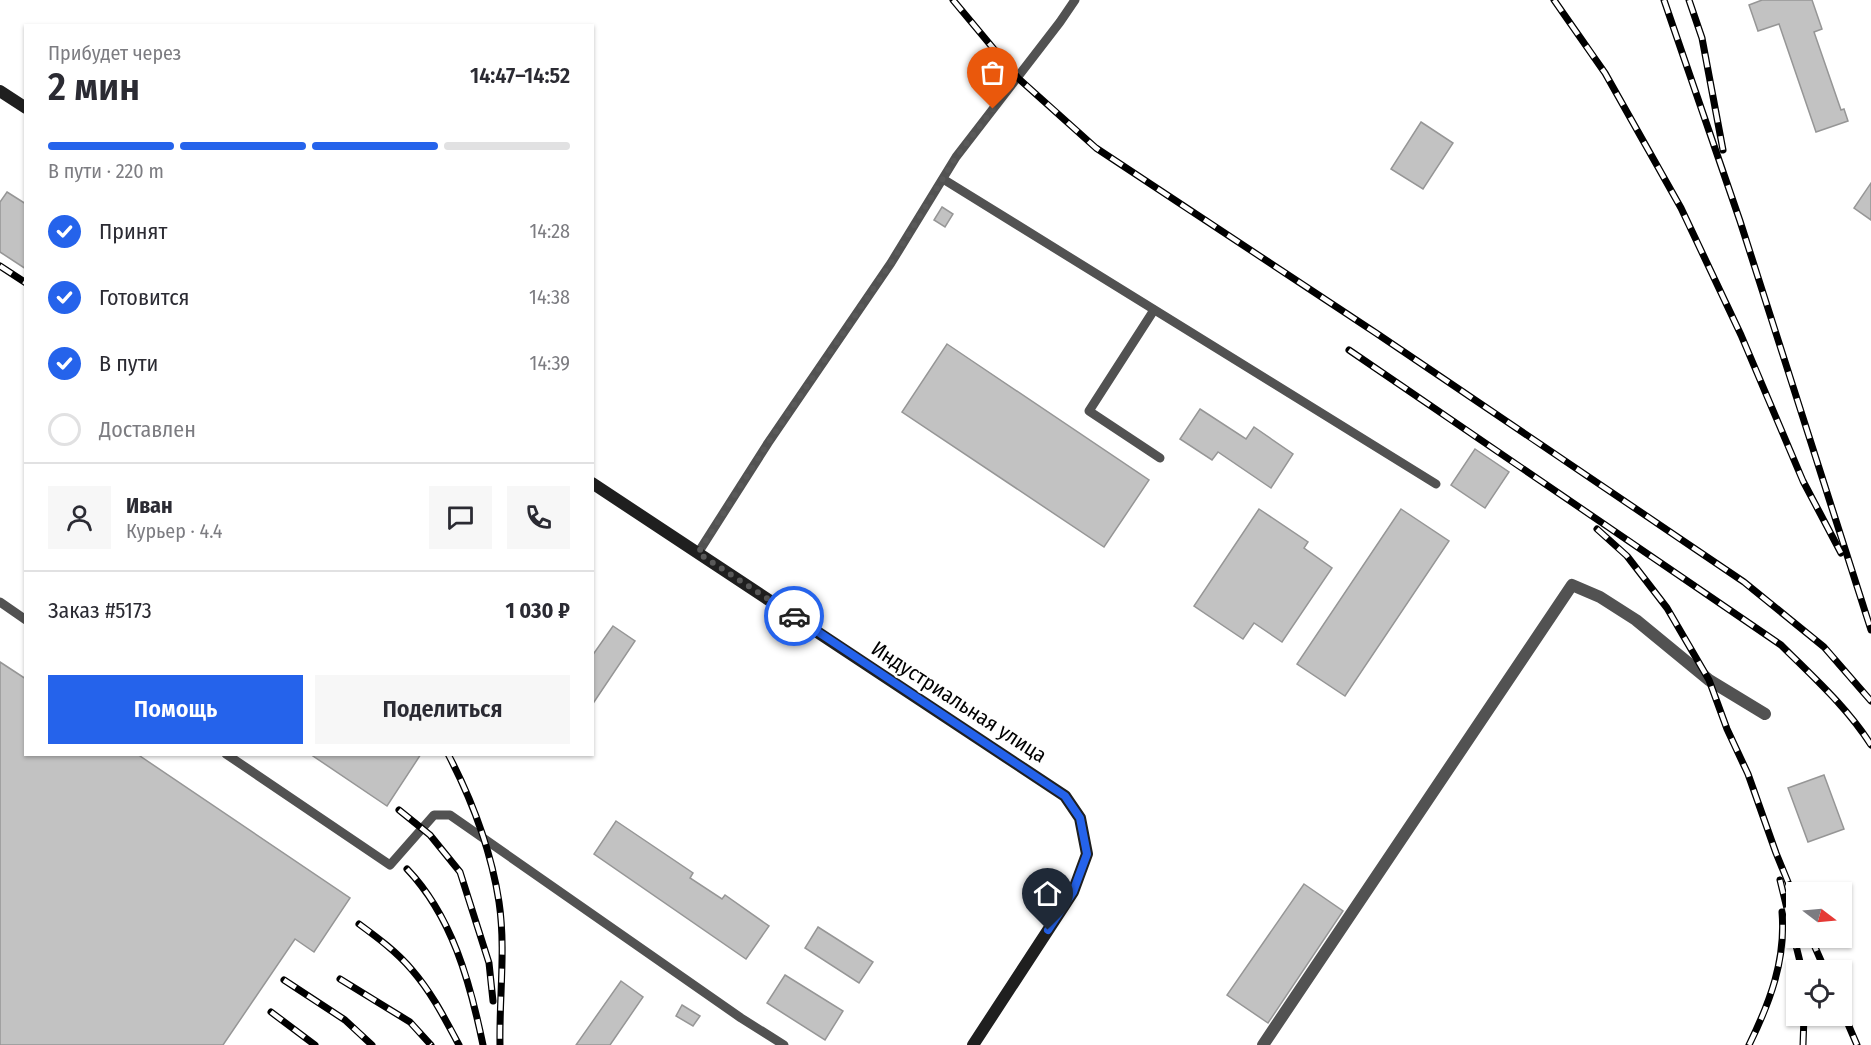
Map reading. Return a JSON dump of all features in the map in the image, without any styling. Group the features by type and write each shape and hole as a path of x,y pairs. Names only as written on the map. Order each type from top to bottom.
{"street":[{"path":"0,91 24,107"},
{"name":"Индустриальная улица","path":"594,484 1065,796 1080,818 1087,854 1073,892 973,1045"},
{"path":"1263,1045 1572,585 1600,597 1636,620 1709,680 1765,714"}],"lane":[{"path":"698,553 768,443 891,263 956,157 1075,0"},
{"path":"943,178 1436,484"},
{"path":"1154,310 1089,411 1161,458"},
{"path":"0,602 24,619"},
{"path":"229,756 390,865 434,815 450,815 741,1018 784,1045"}],"building":[{"path":"1762,0 1812,0 1822,29 1814,32 1841,110 1844,109 1848,121 1816,132 1779,24 1758,31 1749,5"},
{"path":"1421,122 1453,143 1423,189 1391,169"},
{"path":"1871,183 1871,220 1854,208"},
{"path":"7,192 24,203 24,268 0,252 0,202"},
{"path":"942,207 953,214 945,227 934,220"},
{"path":"947,344 1149,480 1104,547 902,412"},
{"path":"1200,409 1246,439 1254,427 1293,454 1271,488 1218,452 1212,460 1180,439"},
{"path":"1475,449 1509,472 1485,508 1451,485"},
{"path":"1259,509 1308,542 1304,548 1332,568 1282,642 1254,623 1243,639 1194,606"},
{"path":"1401,509 1449,541 1345,696 1297,664"},
{"path":"613,626 635,641 594,702 594,653"},
{"path":"0,662 24,678 24,756 140,756 350,898 314,952 295,939 223,1045 0,1045"},
{"path":"313,756 420,756 387,806"},
{"path":"1824,775 1844,829 1808,842 1788,788"},
{"path":"616,821 693,873 690,878 722,899 725,895 769,926 746,959 594,854"},
{"path":"1304,884 1343,911 1268,1023 1227,995"},
{"path":"818,927 873,962 859,983 805,948"},
{"path":"785,975 843,1011 825,1040 767,1003"},
{"path":"621,981 643,997 610,1045 576,1045"},
{"path":"682,1005 700,1016 693,1026 676,1016"}],"railway":[{"path":"953,0 1018,78 1096,148 1376,333 1744,582 1824,647 1871,701"},
{"path":"1554,0 1605,73 1681,208 1741,335 1803,481 1841,553"},
{"path":"1664,0 1740,221 1871,630"},
{"path":"1689,0 1702,38 1723,150"},
{"path":"0,266 24,282"},
{"path":"1349,350 1781,645 1840,705 1871,745"},
{"path":"1597,529 1627,556 1667,608 1709,680 1727,729 1748,774 1788,882"},
{"path":"449,756 480,826 499,902 502,956 500,1045"},
{"path":"399,810 430,835 460,872 489,963 493,1001"},
{"path":"407,869 436,907 457,951 472,998 483,1045"},
{"path":"1780,880 1800,960"},
{"path":"1749,1045 1770,997 1779,964 1783,930 1782,912"},
{"path":"359,924 394,951 412,970 432,997 459,1045"},
{"path":"1815,948 1821,960"},
{"path":"340,979 410,1022 431,1045"},
{"path":"284,980 345,1020 372,1045"},
{"path":"271,1012 315,1045"},
{"path":"1803,1045 1804,1026"},
{"path":"1849,1026 1857,1045"}],"way so far":[{"path":"794,616 698,553 768,443 891,263 956,157 993,109"}],"route":[{"path":"794,616 1065,796 1080,818 1087,854 1073,892 1048,930"}]}
